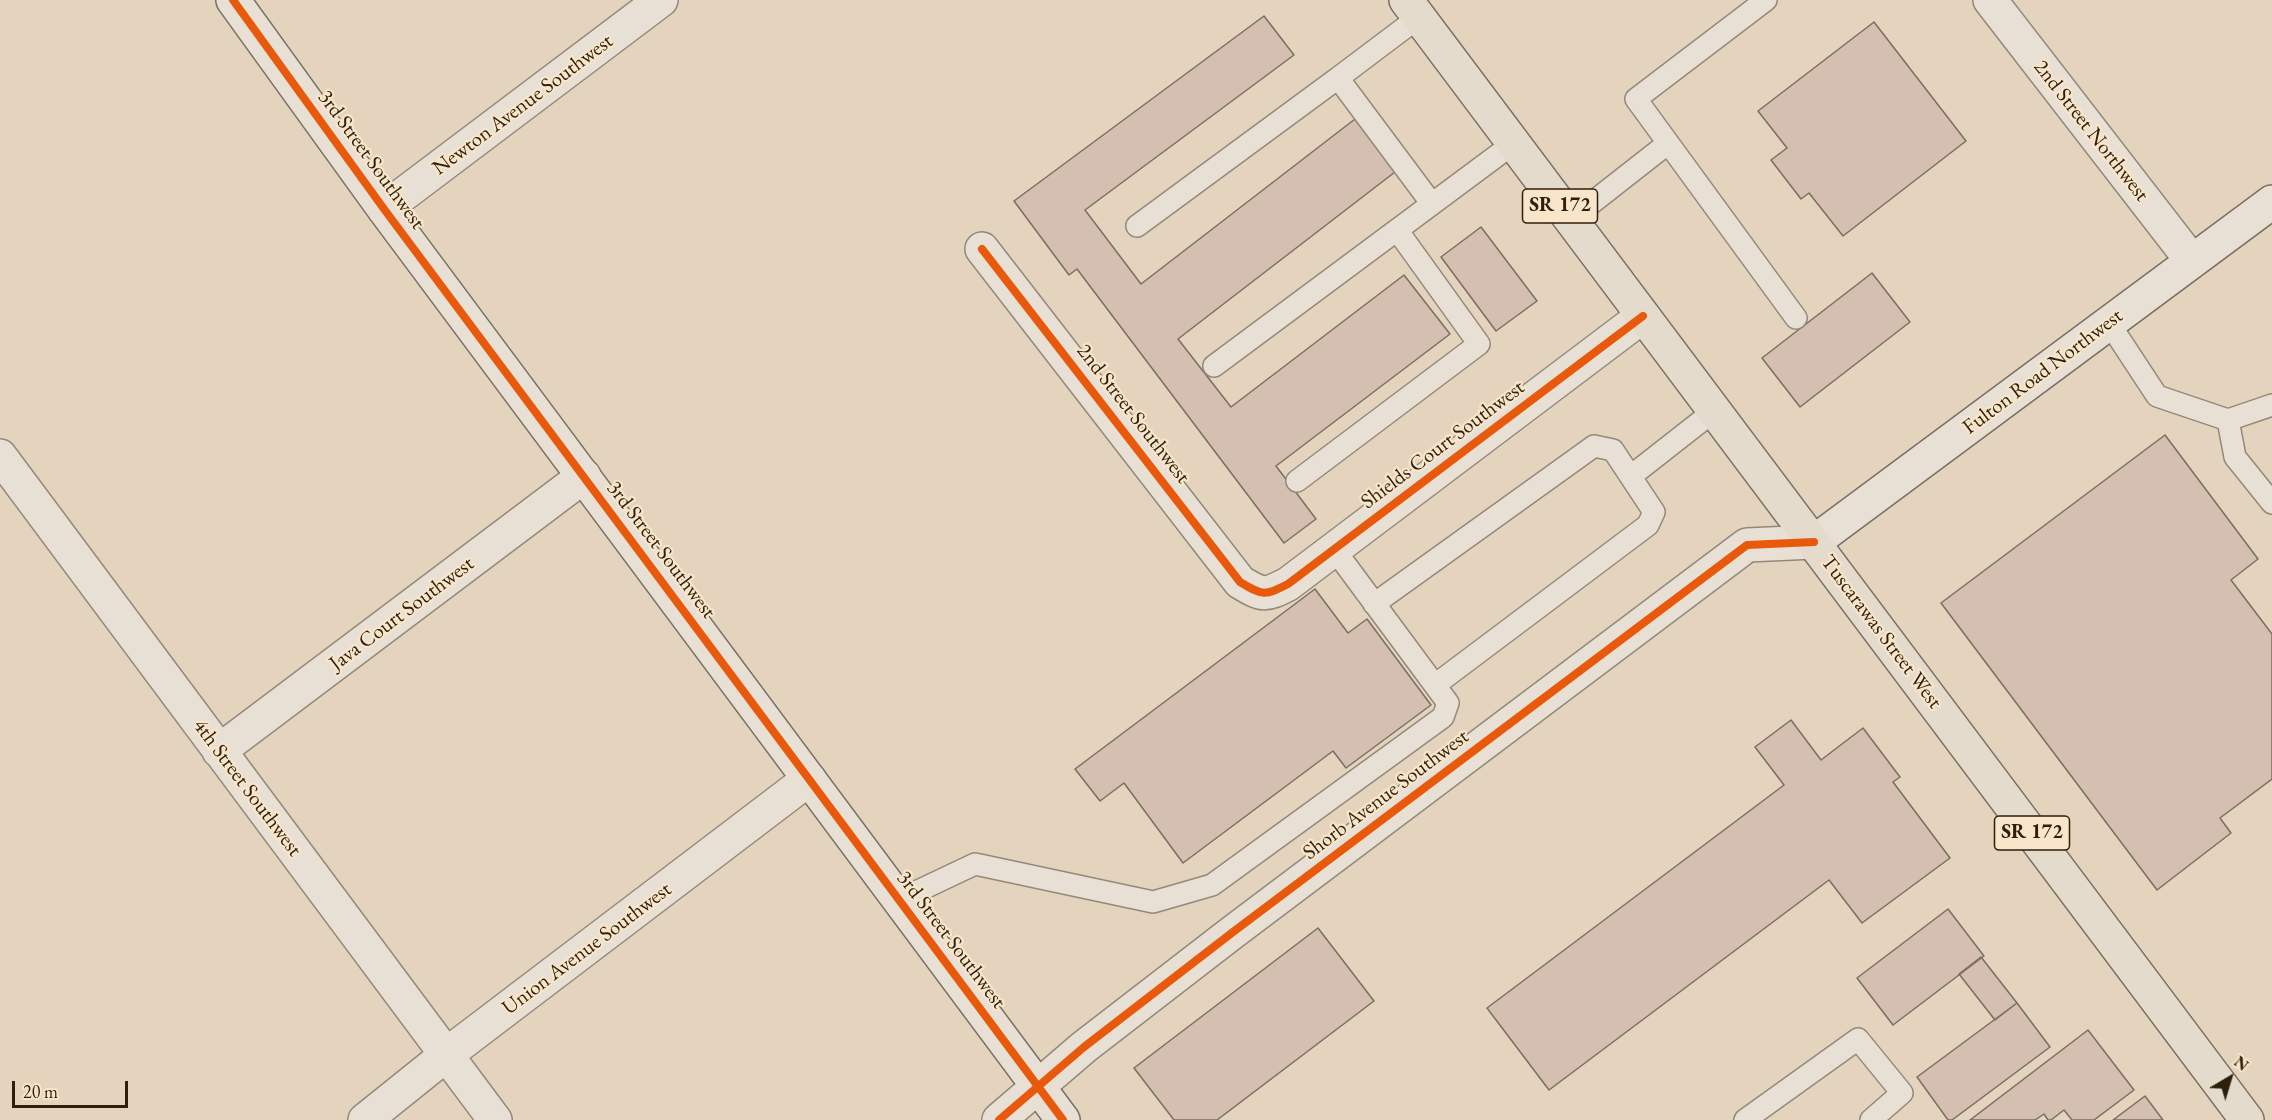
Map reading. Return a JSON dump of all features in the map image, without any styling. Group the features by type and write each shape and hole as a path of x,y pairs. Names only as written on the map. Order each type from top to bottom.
{"main road":[{"name":"Tuscarawas Street West","path":"1412,9 2247,1120"}],"street":[{"name":"3rd Street Southwest","path":"233,0 384,209 1063,1120"},
{"name":"Newton Avenue Southwest","path":"384,209 661,0"},
{"name":"2nd Street Northwest","path":"1990,0 2192,261"},
{"name":"Fulton Road Northwest","path":"1814,542 2272,202"},
{"name":"2nd Street Southwest","path":"982,249 1240,582 1261,594"},
{"name":"Shields Court Southwest","path":"1261,594 1270,594 1288,584 1643,316"},
{"name":"4th Street Southwest","path":"0,456 495,1120"},
{"name":"Java Court Southwest","path":"219,751 584,476"},
{"name":"Shorb Avenue Southwest","path":"999,1120 1084,1047 1233,932 1748,545 1814,542"},
{"name":"Union Avenue Southwest","path":"365,1120 446,1054 809,779"}],"lane":[{"path":"1766,0 1636,99 1796,318"},
{"path":"1137,226 1338,78 1412,9"},
{"path":"1338,78 1432,204"},
{"path":"1214,366 1514,143"},
{"path":"1570,220 1667,144"},
{"path":"1297,480 1479,344 1397,230"},
{"path":"2109,323 2157,396 2228,420 2272,405"},
{"path":"1631,476 1714,411"},
{"path":"2228,420 2235,457 2272,503"},
{"path":"1374,604 1594,446 1613,450 1654,512 1648,525 1435,686"},
{"path":"899,900 975,864 1153,902 1212,885 1443,717 1448,703 1334,549"},
{"path":"1745,1120 1858,1039 1902,1093 1871,1120"}],"building":[{"path":"1264,16 1294,55 1085,210 1141,284 1355,119 1395,172 1178,339 1231,407 1404,275 1450,334 1276,466 1316,519 1284,543 1077,269 1069,275 1014,201"},
{"path":"1874,22 1966,141 1843,236 1809,193 1801,199 1771,160 1787,148 1758,111"},
{"path":"1481,227 1537,301 1496,331 1441,257"},
{"path":"1872,273 1910,322 1800,407 1762,358"},
{"path":"2165,435 2258,559 2231,580 2272,634 2272,779 2220,818 2231,833 2157,890 1941,603"},
{"path":"1315,589 1348,633 1367,619 1431,705 1346,768 1333,751 1183,863 1124,783 1100,801 1075,769"},
{"path":"1791,720 1821,760 1863,728 1900,777 1893,782 1950,858 1862,923 1829,880 1549,1090 1487,1008 1784,785 1755,747"},
{"path":"1948,909 1984,956 1893,1025 1857,978"},
{"path":"1318,928 1374,1001 1217,1120 1174,1120 1134,1068"},
{"path":"1981,957 2017,1003 1995,1020 1959,974"},
{"path":"2017,1003 2050,1047 1952,1120 1948,1120 1917,1077"},
{"path":"2088,1030 2134,1090 2094,1120 2072,1120 2064,1110 2051,1120 2048,1120 2044,1114 2035,1120 1970,1120"},
{"path":"2145,1096 2163,1120 2113,1120"}],"cycle path":[{"path":"233,0 384,209 1063,1120"},
{"path":"982,249 1240,582 1264,593 1288,584 1643,316"},
{"path":"999,1120 1084,1047 1233,932 1747,545 1814,542"}]}
